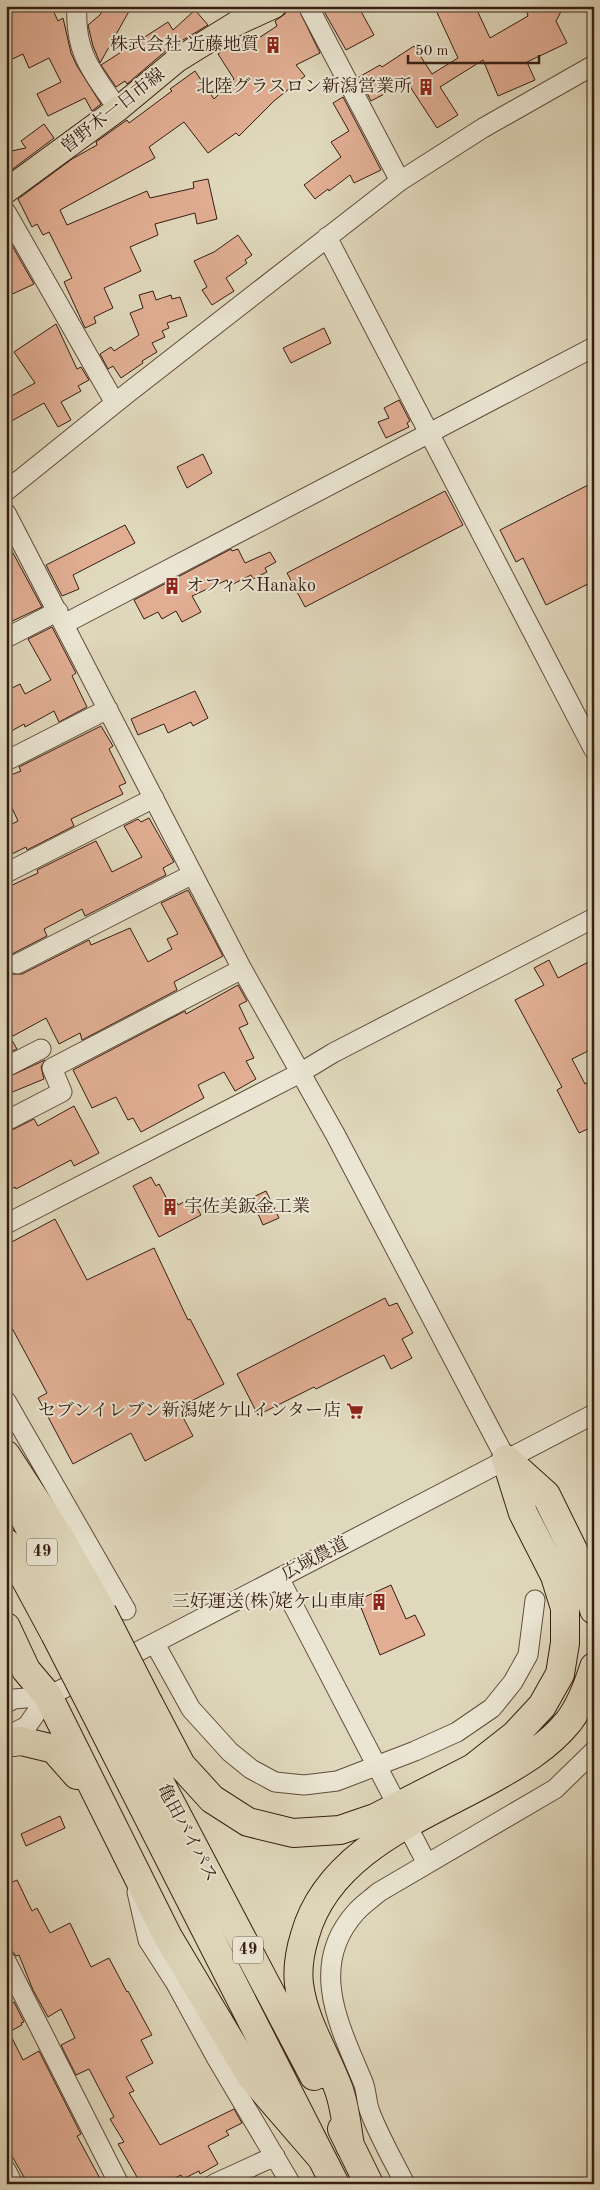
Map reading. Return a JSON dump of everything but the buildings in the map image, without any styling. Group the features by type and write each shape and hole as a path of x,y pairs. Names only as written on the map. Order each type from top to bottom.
{"highway":[{"path":"6,1455 60,1538 90,1619 149,1704 181,1766 212,1799 248,1822 293,1832 340,1830 375,1818 473,1768 515,1735 542,1706 560,1674 565,1643 565,1608 555,1576 523,1513 506,1459"},
{"path":"506,1459 546,1495 587,1565 594,1610"},
{"name":"亀田バイパス","path":"6,1482 90,1619 114,1722 334,2184"},
{"name":"亀田バイパス","path":"6,1543 90,1619"},
{"path":"6,1672 9,1663 7,1629"},
{"path":"7,1629 26,1670 48,1696 168,1937 252,2076 320,2156"},
{"path":"350,2146 340,2091 309,2024 299,1983 299,1954 310,1918 323,1893 350,1864 378,1840 519,1764 547,1744 568,1721 584,1696 594,1666"},
{"name":"亀田バイパス","path":"114,1722 370,2184"},
{"path":"6,1743 21,1741 54,1749 98,1798"}],"main road":[{"name":"曽野木一日市線","path":"6,191 118,109 177,60 237,23 274,6"}],"street":[{"path":"77,6 76,21 80,49 89,69 118,109"},
{"path":"308,6 400,181"},
{"path":"6,491 115,403 400,181 483,128 594,65"},
{"path":"6,212 115,403"},
{"path":"327,237 594,750"},
{"path":"6,638 61,618 428,434 594,347"},
{"path":"6,513 242,969 335,1134 506,1459"},
{"path":"6,761 108,709"},
{"path":"6,873 154,798"},
{"path":"17,964 194,874"},
{"path":"6,1224 300,1073 333,1053 594,918"},
{"path":"6,1121 62,1092 52,1068 242,969"},
{"path":"6,1067 41,1049"},
{"path":"6,1401 86,1539 90,1619"},
{"name":"広域農道","path":"6,1703 14,1699 48,1696 155,1644 594,1414"},
{"path":"280,1578 392,1795"},
{"path":"155,1644 191,1709 230,1752 251,1769 275,1782 304,1785 337,1781 377,1766 457,1732 492,1708 513,1682 528,1655 535,1600"},
{"path":"6,1737 27,1726 48,1696"},
{"path":"405,2184 370,2111 364,2085 341,2032 332,1998 330,1966 340,1935 356,1912 379,1892 555,1789 594,1751"},
{"path":"412,1835 427,1864"},
{"path":"130,1862 148,1940 175,1982 217,2059 291,2184"},
{"path":"6,1961 119,2184"},
{"path":"214,2184 275,2156"},
{"path":"6,2170 13,2184"}],"place":[{"name":"株式会社 近藤地質","path":"273,45"},
{"name":"北陸グラスロン新潟営業所","path":"426,87"},
{"name":"オフィスHanako","path":"172,586"},
{"name":"宇佐美鈑金工業","path":"170,1207"},
{"name":"セブンイレブン新潟姥ケ山インター店","path":"355,1411"},
{"name":"三好運送(株)姥ケ山車庫","path":"379,1602"}]}
